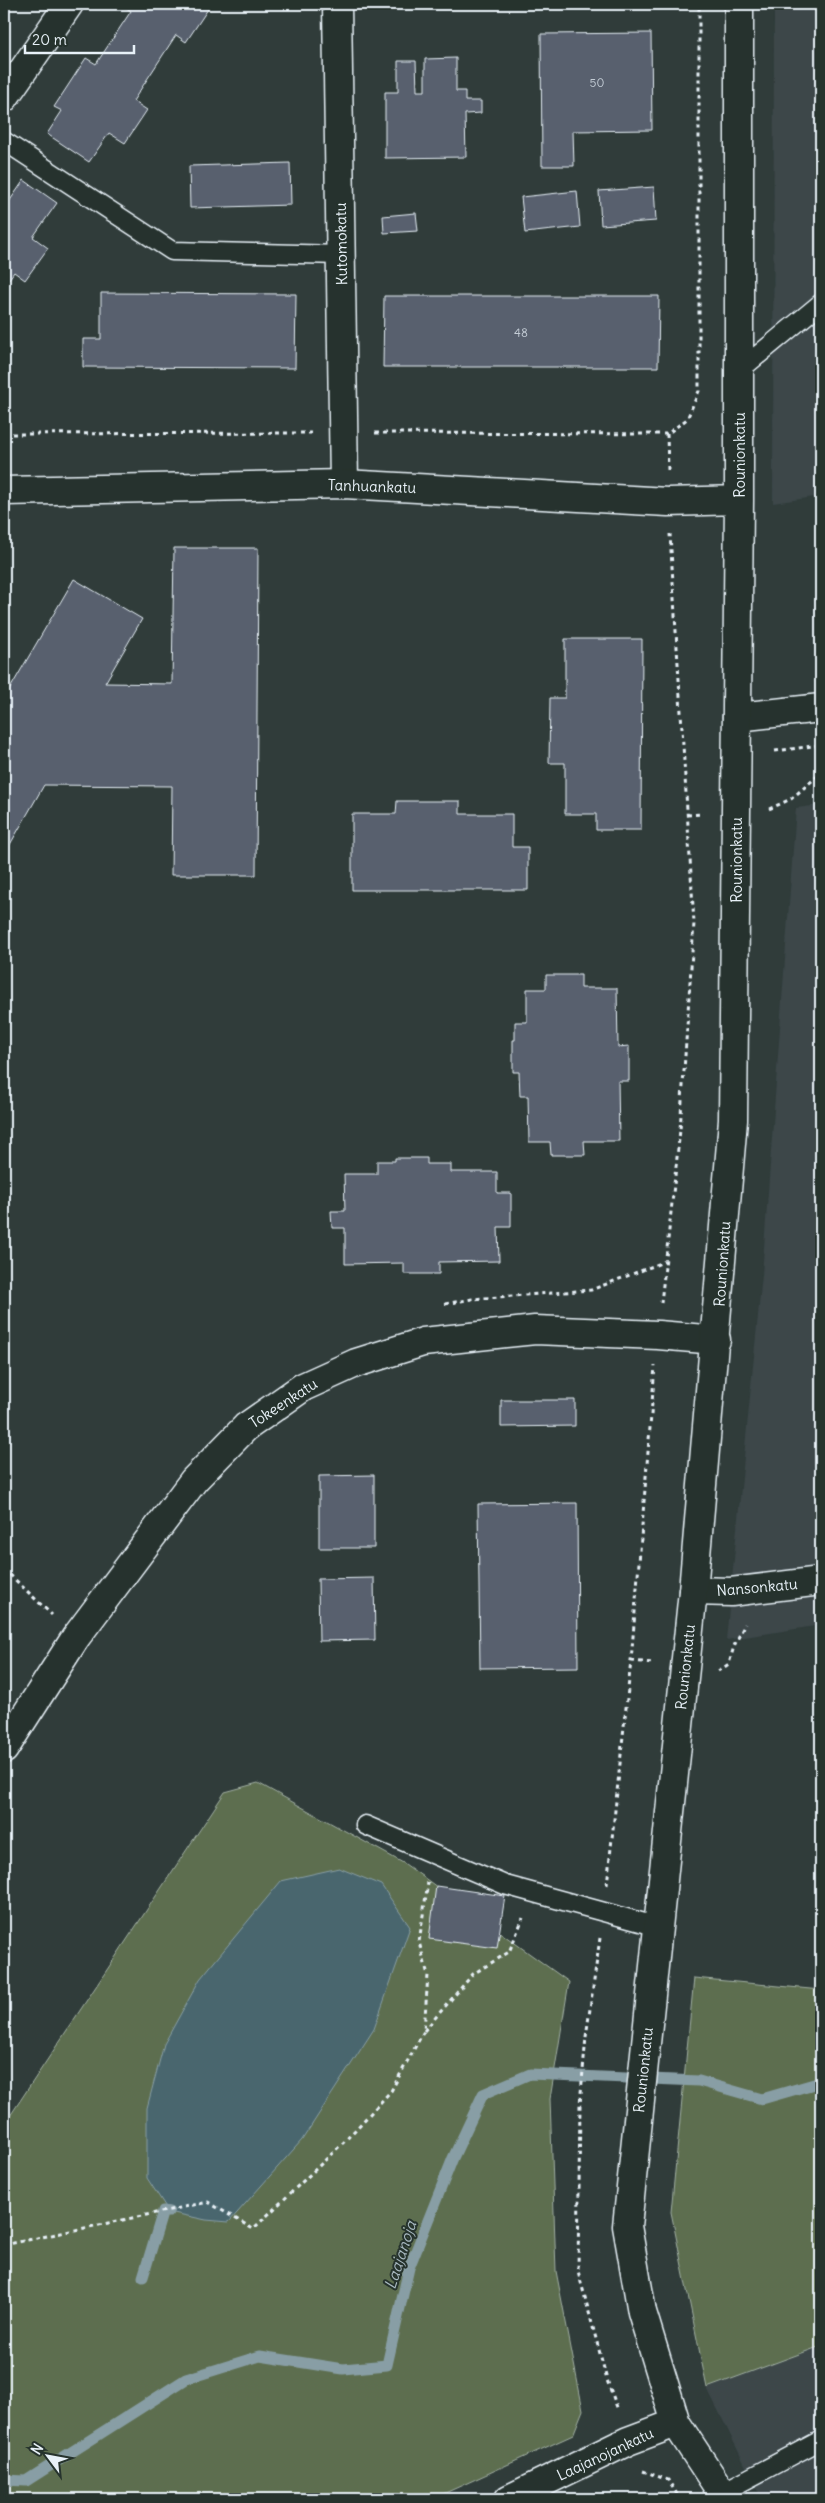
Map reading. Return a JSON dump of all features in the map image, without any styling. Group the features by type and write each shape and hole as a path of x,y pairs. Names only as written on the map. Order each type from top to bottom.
{"street":[{"path":"4,98 69,4"},
{"name":"Kutomokatu","path":"337,4 344,484"},
{"name":"Rounionkatu","path":"724,2496 676,2423 642,2312 627,2226 693,1591 734,1120 740,370 739,4"},
{"name":"Tanhuankatu","path":"4,491 344,484 668,502 739,500"},
{"path":"737,717 821,708"},
{"name":"Tokeenkatu","path":"4,1748 76,1637 194,1480 246,1427 303,1387 356,1363 423,1342 535,1330 658,1334 716,1340"},
{"name":"Nansonkatu","path":"693,1591 731,1592 821,1581"},
{"name":"Laajanojankatu","path":"516,2498 628,2441 676,2423"}],"lane":[{"path":"4,141 172,251 341,255"},
{"path":"740,370 821,303"},
{"path":"365,1825 505,1885 659,1927"},
{"path":"724,2496 821,2440"}],"path":[{"path":"680,2499 668,2480 644,2472 628,2441 607,2380 578,2271 580,2104 586,2037 604,1911 631,1661 658,1334 680,1130 694,923 668,502 667,434 687,419 699,390 700,4"},
{"path":"775,751 821,745"},
{"path":"770,808 791,799 821,772"},
{"path":"4,1569 76,1637"},
{"path":"631,1661 718,1671 728,1664 741,1629 746,1623"},
{"path":"424,2031 428,1975 420,1942 432,1854"},
{"path":"4,2245 208,2202 253,2229 344,2142 391,2091 424,2031 473,1974 509,1952 533,1893"}],"shaded area":[{"path":"774,4 821,4 821,496 773,503"},
{"path":"821,805 821,1625 726,1640 762,1275 796,808"},
{"path":"821,2346 821,2499 762,2499 707,2388"}],"green space":[{"path":"258,1783 405,1864 569,1982 550,2099 556,2271 583,2410 573,2435 432,2499 4,2499 4,2125 225,1792"},
{"path":"694,1978 821,1990 821,2346 707,2388 671,2212"}],"water":[{"path":"339,1868 381,1885 410,1927 374,2029 302,2140 229,2222 206,2220 169,2212 147,2178 147,2108 164,2044 200,1979 281,1881"}],"building":[{"path":"123,4 206,4 210,6 186,42 176,35 133,101 147,110 125,143 109,133 89,162 47,134 62,111 54,107 86,58 96,64 131,11"},
{"path":"651,33 652,130 573,131 574,166 542,166 541,34"},
{"path":"456,58 456,91 465,91 465,101 481,101 481,113 465,114 466,157 385,158 385,92 398,92 398,61 416,61 417,91 425,91 425,59"},
{"path":"290,163 291,205 190,208 189,166"},
{"path":"24,180 57,203 33,237 48,248 25,280 14,272 4,286 4,209"},
{"path":"654,187 656,221 601,225 599,191"},
{"path":"577,191 580,227 525,233 521,197"},
{"path":"416,213 418,231 384,233 383,216"},
{"path":"101,293 296,294 295,368 83,367 83,339 101,339"},
{"path":"384,296 659,296 658,367 383,367"},
{"path":"174,548 258,548 256,875 171,875 172,786 44,785 4,855 4,699 74,579 142,619 105,683 172,684"},
{"path":"565,639 642,639 641,830 596,830 596,814 565,814 565,763 549,763 550,698 565,698"},
{"path":"397,801 460,801 460,814 512,814 512,847 528,847 528,890 352,890 352,814 396,814"},
{"path":"546,975 581,975 581,988 617,988 618,1047 629,1046 629,1081 618,1081 619,1141 584,1141 585,1155 551,1155 550,1142 529,1142 528,1096 520,1096 519,1072 513,1072 515,1022 527,1022 527,989 546,989"},
{"path":"395,1158 427,1158 427,1164 451,1164 451,1172 497,1172 497,1193 511,1193 511,1227 498,1227 499,1261 439,1262 439,1274 404,1274 404,1263 345,1264 345,1228 332,1228 331,1211 345,1211 344,1174 377,1174 377,1161 395,1161"},
{"path":"501,1400 575,1400 575,1426 501,1427"},
{"path":"374,1475 374,1548 319,1548 319,1476"},
{"path":"577,1503 578,1667 480,1668 478,1504"},
{"path":"374,1578 375,1640 319,1641 318,1579"},
{"path":"436,1886 505,1896 497,1948 429,1939"}],"waterway":[{"name":"Laajanoja","path":"4,2480 26,2481 186,2379 260,2356 343,2369 387,2365 409,2268 453,2158 483,2094 530,2074 699,2081 762,2099 821,2082"},
{"path":"143,2277 163,2211 169,2212"}]}
